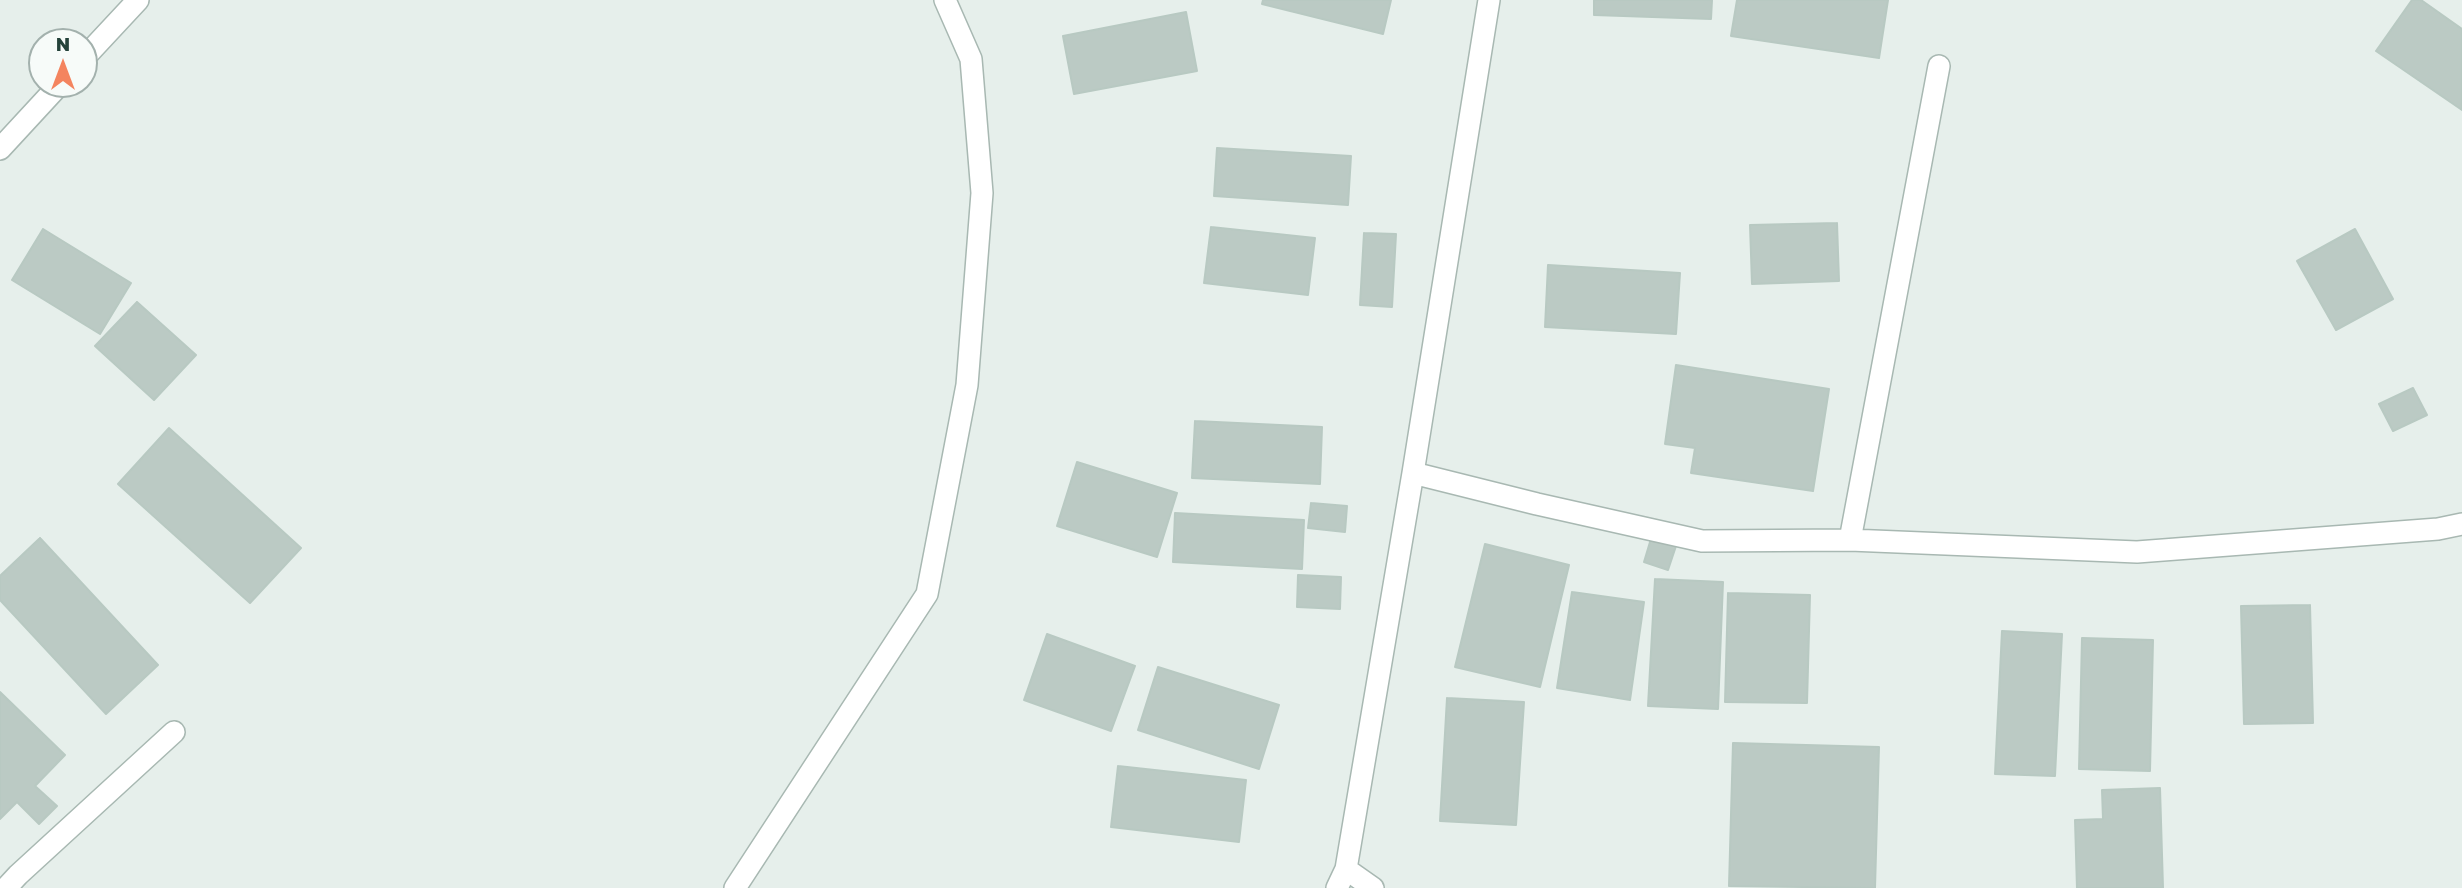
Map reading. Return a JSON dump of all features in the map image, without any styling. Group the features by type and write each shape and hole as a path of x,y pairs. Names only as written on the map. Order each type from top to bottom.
{"street":[{"path":"98,43 138,0"},
{"path":"735,888 927,594 967,385 982,193 971,59 945,0"},
{"path":"1373,888 1341,879 1413,472 1489,0"},
{"path":"1850,540 1939,66"},
{"path":"0,149 47,98"},
{"path":"1413,472 1537,504 1702,541 1850,540 2137,552 2438,529 2462,524"},
{"path":"6,888 174,732"}],"building":[{"path":"1263,0 1391,0 1383,34 1262,4"},
{"path":"1594,0 1712,0 1711,19 1594,15"},
{"path":"1737,0 1888,0 1879,58 1731,36"},
{"path":"2412,0 2421,0 2462,29 2462,110 2376,51"},
{"path":"1186,12 1197,71 1074,94 1063,36"},
{"path":"1217,148 1351,156 1348,205 1214,196"},
{"path":"1837,223 1839,281 1752,284 1750,225"},
{"path":"1211,227 1315,238 1308,295 1204,283"},
{"path":"43,229 131,283 100,334 12,280"},
{"path":"2355,229 2393,299 2336,330 2297,261"},
{"path":"1364,233 1396,234 1392,307 1360,305"},
{"path":"1548,265 1680,273 1676,334 1545,327"},
{"path":"137,302 196,355 154,400 95,346"},
{"path":"1676,365 1829,389 1813,491 1691,473 1695,448 1665,444"},
{"path":"2413,388 2427,415 2393,431 2379,404"},
{"path":"1195,421 1322,427 1320,484 1192,478"},
{"path":"169,428 301,548 250,603 118,484"},
{"path":"1077,462 1177,493 1157,557 1057,526"},
{"path":"1311,503 1347,506 1345,532 1308,528"},
{"path":"1175,513 1304,520 1302,569 1173,562"},
{"path":"1653,532 1678,540 1668,570 1644,562"},
{"path":"40,538 158,665 106,714 0,600 0,576"},
{"path":"1485,544 1569,565 1540,687 1455,667"},
{"path":"1298,575 1341,577 1340,609 1297,607"},
{"path":"1655,579 1723,582 1718,709 1648,706"},
{"path":"1572,592 1644,602 1630,700 1557,688"},
{"path":"1728,593 1810,595 1807,703 1725,702"},
{"path":"2310,605 2313,723 2244,724 2241,606"},
{"path":"2002,631 2062,634 2055,776 1995,774"},
{"path":"1047,634 1135,666 1111,731 1024,700"},
{"path":"2082,638 2153,640 2150,771 2079,769"},
{"path":"1158,667 1279,705 1259,769 1138,730"},
{"path":"0,692 65,755 35,786 57,806 39,824 17,802 0,819"},
{"path":"1447,698 1524,702 1516,825 1440,821"},
{"path":"1733,743 1879,747 1875,888 1729,886"},
{"path":"1118,766 1246,780 1239,842 1111,827"},
{"path":"2160,788 2163,888 2077,888 2075,820 2103,819 2102,790"}]}
